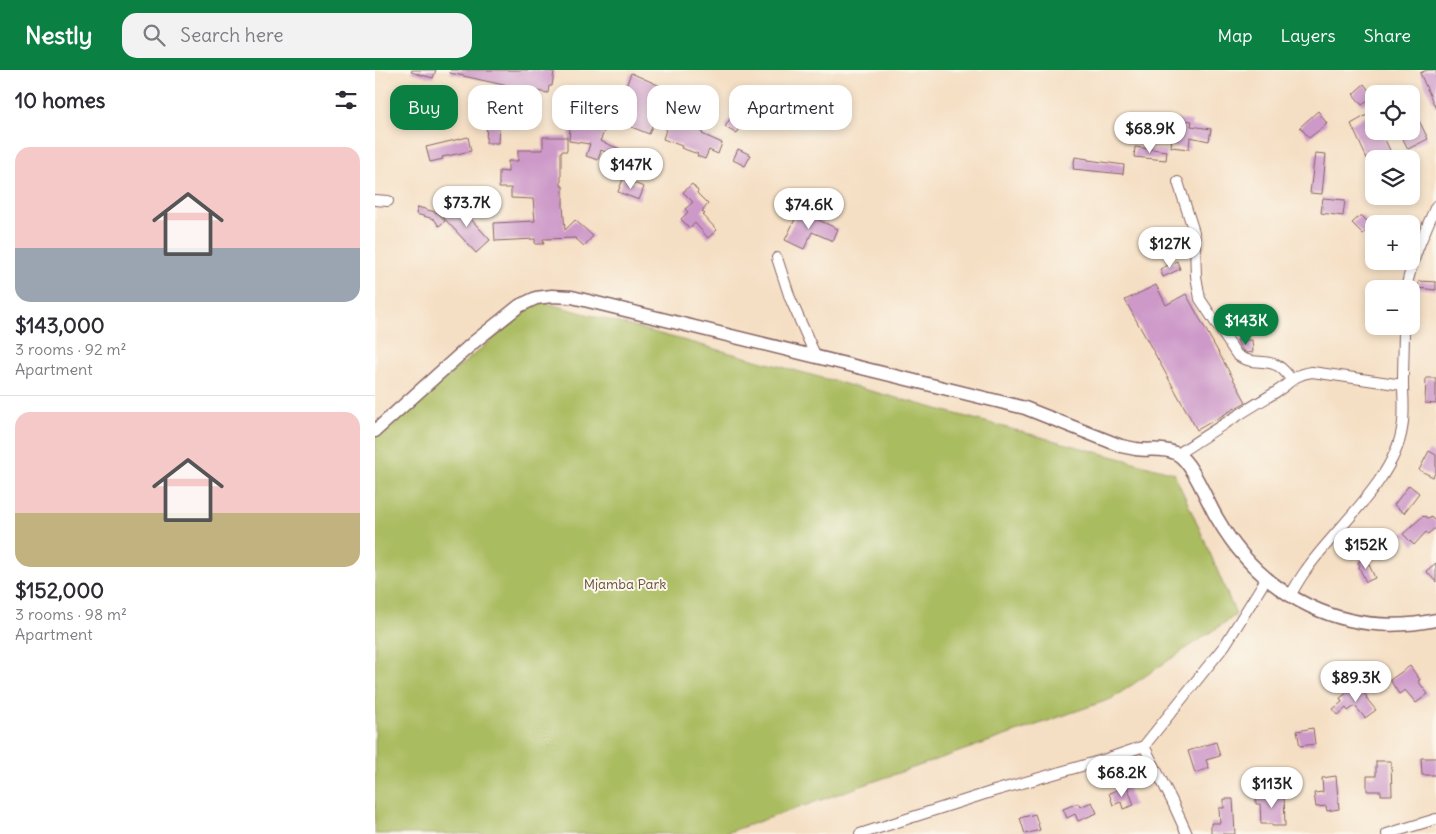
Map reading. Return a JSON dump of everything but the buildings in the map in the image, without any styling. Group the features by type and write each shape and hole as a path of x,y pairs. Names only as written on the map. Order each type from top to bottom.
{"main road":[{"path":"375,430 481,336 519,306 536,298 552,296 571,297 1025,408 1121,446 1178,454 1198,480 1223,530 1249,562 1266,579 1290,596 1308,606 1349,620 1389,626 1410,625 1436,620"}],"street":[{"path":"1178,182 1194,232 1196,276 1200,299 1237,355 1244,360 1276,364 1291,379"},
{"path":"375,200 388,201"},
{"path":"1408,280 1422,237 1436,206"},
{"path":"777,258 790,298 816,357"},
{"path":"1290,596 1306,569 1355,512 1383,474 1397,449 1405,406 1403,385 1404,335"},
{"path":"1178,454 1303,373 1312,372 1403,385"},
{"path":"860,834 888,830 995,791 1144,746 1225,645 1266,579"},
{"path":"1144,746 1187,834"},
{"path":"1387,834 1436,819"}],"green space":[{"name":"Mjamba Park","path":"538,301 1174,473 1236,615 1111,699 723,834 375,834 375,437"}]}
